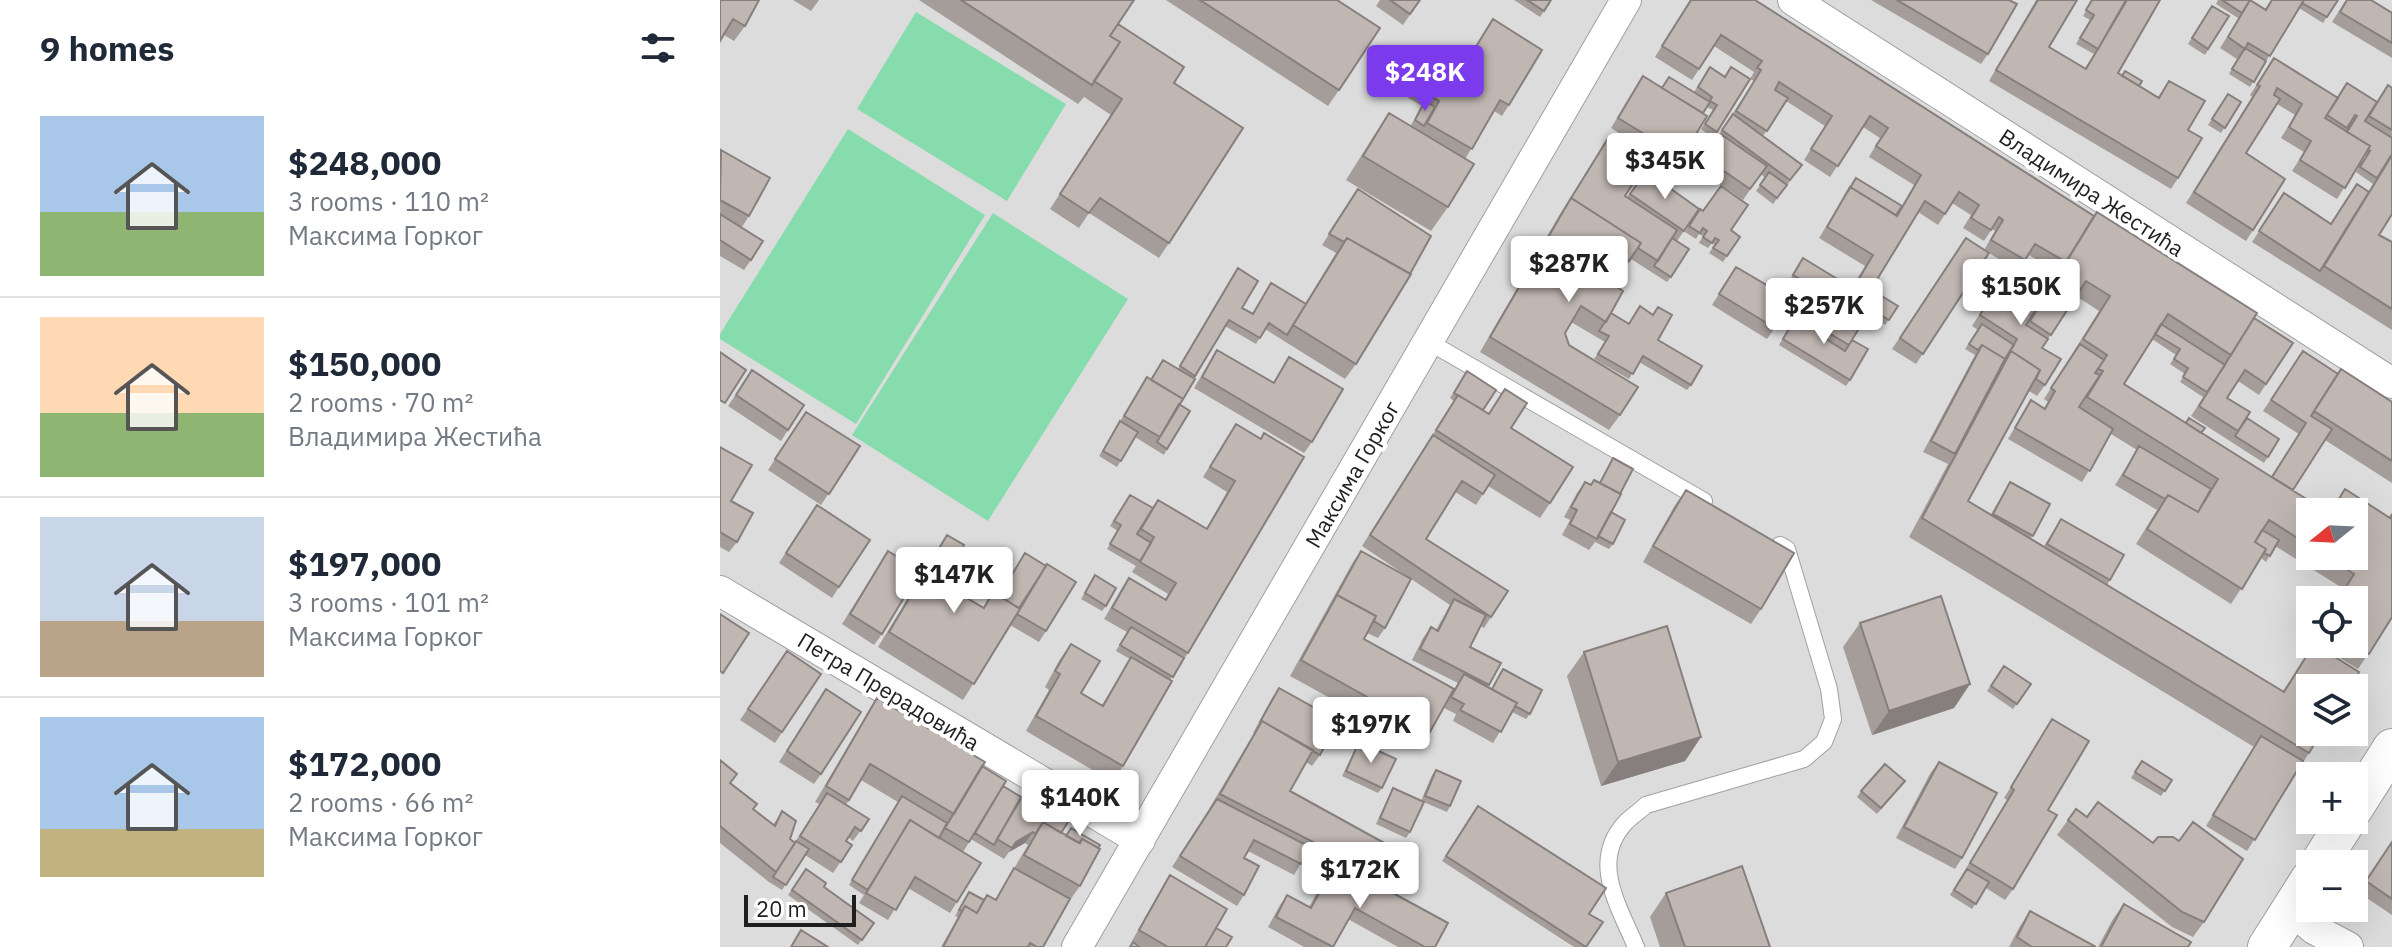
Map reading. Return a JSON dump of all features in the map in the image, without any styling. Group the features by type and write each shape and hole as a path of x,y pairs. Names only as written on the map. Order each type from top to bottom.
{"street":[{"name":"Максима Горког","path":"1077,947 1626,0"},
{"name":"Владимира Жестића","path":"1793,0 2392,383"},
{"name":"Петра Прерадовића","path":"720,591 1140,840"},
{"path":"2368,786 2392,748"},
{"path":"2267,947 2296,900"},
{"path":"2311,922 2314,929 2348,947"}],"lane":[{"path":"1429,342 1718,510"},
{"path":"1636,947 1608,879 1608,851 1625,822 1646,805 1804,759 1824,742 1833,719 1829,689 1787,549 1760,533"}],"shaded area":[{"path":"720,0 2392,0 2392,947 720,947"}],"green space":[{"path":"916,12 1066,104 1007,201 857,109"},
{"path":"848,129 985,215 856,424 720,339 720,334"},
{"path":"993,213 1128,299 988,521 852,435"}],"building":[{"path":"720,0 759,0 745,26 733,19 720,41"},
{"path":"961,0 1134,0 1110,36 1120,42 1092,85"},
{"path":"1200,0 1337,0 1380,28 1339,90"},
{"path":"1390,0 1420,0 1410,14"},
{"path":"1527,0 1551,0 1544,11"},
{"path":"1691,0 1755,0 2094,216 2066,262 2035,244 2025,260 1991,240 2003,220 1999,217 1991,230 1971,218 1979,205 1959,192 1945,214 1925,201 1859,309 1867,315 1849,345 1827,332 1873,255 1827,227 1850,187 1897,216 1921,175 1876,146 1888,128 1870,116 1838,166 1811,149 1832,116 1779,82 1775,90 1788,98 1767,131 1736,111 1761,70 1757,68 1762,61 1721,35 1699,69 1662,46"},
{"path":"1897,0 2009,0 2017,4 1988,54"},
{"path":"2038,0 2077,0 2049,47 2086,69 2127,0 2160,0 2118,73 2159,98 2169,81 2205,101 2188,130 2202,138 2178,178 1996,70"},
{"path":"2092,0 2126,0 2098,49 2080,38 2094,15 2086,10"},
{"path":"2222,0 2250,0 2242,13"},
{"path":"2250,0 2266,10 2272,0 2304,0 2270,56 2248,43 2245,49 2228,37"},
{"path":"2304,0 2338,0 2327,17 2302,3"},
{"path":"2347,0 2371,0 2392,13 2392,43 2340,12"},
{"path":"2212,6 2229,16 2208,49 2192,38"},
{"path":"1493,19 1542,50 1509,105 1500,100 1472,149 1427,123 1439,101 1415,88 1431,60 1458,76"},
{"path":"1118,24 1184,67 1174,83 1243,128 1169,243 1100,198 1089,213 1060,194 1122,99 1094,81 1120,42 1110,36"},
{"path":"2245,48 2266,61 2254,82 2232,69"},
{"path":"1413,57 1428,65 1420,78 1406,70"},
{"path":"2274,58 2338,98 2325,118 2370,146 2345,188 2300,160 2311,141 2289,127 2302,104 2277,88 2274,95 2280,99 2246,153 2285,179 2253,230 2194,192"},
{"path":"1710,67 1725,77 1731,67 1750,79 1717,132 1705,124 1717,105 1698,87"},
{"path":"2125,71 2142,81 2139,86 2122,76"},
{"path":"1643,76 1707,116 1682,157 1618,118"},
{"path":"1669,77 1710,102 1703,113 1662,88"},
{"path":"2347,83 2377,102 2365,121 2392,138 2392,154 2377,178 2360,167 2370,146 2347,132 2357,116 2347,128 2327,115"},
{"path":"2388,85 2392,88 2392,130 2369,116"},
{"path":"2228,94 2241,102 2225,128 2212,119"},
{"path":"1425,101 1435,107 1424,126 1415,120"},
{"path":"1389,113 1474,164 1448,207 1363,156"},
{"path":"1733,114 1802,165 1790,180 1722,130"},
{"path":"1722,135 1767,166 1750,189 1705,158"},
{"path":"1607,140 1645,165 1625,196 1677,230 1658,261 1638,248 1641,243 1571,198"},
{"path":"721,150 770,178 749,216 720,200"},
{"path":"2392,155 2392,214 2379,235 2392,242 2392,309 2324,266"},
{"path":"1646,171 1699,209 1684,231 1630,194"},
{"path":"1769,172 1787,185 1777,198 1760,185"},
{"path":"1856,178 1902,206 1896,215 1850,187"},
{"path":"2357,184 2369,192 2320,271 2259,231 2284,193 2331,224"},
{"path":"1721,186 1748,205 1731,230 1740,237 1727,256 1713,248 1719,240 1715,238 1712,243 1703,237 1707,231 1703,228 1700,233 1689,226"},
{"path":"1358,189 1431,236 1410,274 1347,238 1344,242 1329,234"},
{"path":"1571,198 1641,243 1629,261 1606,246 1591,270 1623,291 1606,322 1581,306 1565,333 1569,345 1638,387 1620,415 1490,337"},
{"path":"2097,212 2257,313 2231,355 2168,314 2124,384 2305,498 2296,498 2296,537 2269,520 2255,542 2266,549 2242,589 2147,529 2168,495 2198,512 2218,479 2087,397 2103,371 2098,369 2107,355 2083,339 2110,296 2086,281 2051,335 2030,321"},
{"path":"720,214 763,241 751,260 720,240"},
{"path":"1347,238 1411,274 1356,364 1293,325"},
{"path":"1672,238 1689,249 1671,277 1654,266"},
{"path":"1966,238 1989,253 1923,354 1900,338"},
{"path":"1803,258 1852,288 1843,304 1793,275"},
{"path":"1736,267 1792,300 1775,328 1719,294"},
{"path":"1238,268 1258,281 1242,308 1253,314 1271,283 1306,304 1287,335 1269,323 1260,338 1229,320 1195,376 1180,366"},
{"path":"2002,279 2040,303 2026,325 2048,339 2042,348 2061,359 2045,385 2036,379 2040,370 2011,351 2005,359 2017,339 1980,315"},
{"path":"1880,295 1898,306 1889,320 1871,309"},
{"path":"1640,306 1653,315 1658,307 1672,315 1658,340 1702,366 1691,385 1643,356 1633,374 1598,354 1609,336 1599,331 1611,313 1629,324"},
{"path":"1799,312 1828,329 1823,337 1845,351 1852,340 1868,349 1850,380 1783,339"},
{"path":"2254,318 2293,343 2266,384 2245,370 2227,398 2250,412 2238,431 2199,406"},
{"path":"1982,324 2014,345 2005,359 1982,345 1978,350 1969,344"},
{"path":"2161,324 2225,365 2207,392 2183,377 2188,368 2174,359 2180,349 2155,334"},
{"path":"2080,344 2104,360 2095,373 2100,375 2079,407 2113,429 2090,471 2015,428 2031,400 2045,409 2055,391 2051,388"},
{"path":"1982,345 2005,359 1955,454 1931,441"},
{"path":"1217,350 1274,383 1289,357 1343,389 1312,442 1202,377"},
{"path":"2011,351 2040,370 1968,501 2284,692 2305,658 2336,658 2359,672 2296,674 2296,745 1922,518"},
{"path":"2303,351 2338,374 2311,416 2332,429 2293,490 2272,477 2306,423 2271,400"},
{"path":"720,352 746,370 725,403 720,400"},
{"path":"1163,360 1195,379 1182,401 1151,380"},
{"path":"2341,369 2392,402 2392,461 2314,411"},
{"path":"752,370 804,405 788,430 736,395"},
{"path":"1467,371 1496,390 1483,410 1454,393"},
{"path":"1147,377 1183,399 1160,437 1124,416"},
{"path":"1505,389 1527,403 1511,428 1573,467 1550,503 1436,430 1458,395 1489,414"},
{"path":"1179,404 1190,411 1167,449 1157,442"},
{"path":"806,412 860,446 829,494 775,459"},
{"path":"2189,418 2205,428 2201,433 2186,423"},
{"path":"2247,418 2279,439 2268,457 2235,436"},
{"path":"1120,421 1138,432 1121,461 1103,451"},
{"path":"1236,424 1261,439 1264,433 1304,457 1188,653 1112,608 1129,578 1166,600 1176,583 1140,562 1154,537 1141,529 1158,500 1207,529 1235,481 1210,467"},
{"path":"1433,435 1495,475 1483,494 1462,481 1426,539 1508,591 1491,617 1370,535"},
{"path":"2139,446 2211,489 2198,512 2168,495 2165,499 2123,475"},
{"path":"720,447 752,465 731,501 753,513 737,542 720,532"},
{"path":"1613,458 1633,469 1620,494 1600,483"},
{"path":"1594,480 1621,494 1597,539 1570,524 1577,510 1571,507 1585,482 1591,485"},
{"path":"2010,482 2050,504 2033,536 1993,514"},
{"path":"2345,489 2359,498 2340,498"},
{"path":"1686,490 1794,553 1761,609 1653,546"},
{"path":"1130,495 1153,508 1137,534 1151,543 1140,561 1110,544 1121,525 1114,521"},
{"path":"2368,504 2390,518 2392,514 2392,617 2369,654 2368,586 2347,586 2354,574 2348,570 2368,570"},
{"path":"817,505 870,540 839,587 786,553"},
{"path":"1611,512 1625,520 1613,544 1598,536"},
{"path":"2061,519 2124,555 2110,580 2047,544"},
{"path":"2262,530 2279,540 2270,556 2255,542"},
{"path":"947,535 964,545 962,549 980,566 977,583 967,598 984,608 993,592 1020,609 974,684 889,632"},
{"path":"888,551 920,571 882,634 850,614"},
{"path":"1361,551 1411,579 1385,628 1374,621 1376,616 1337,595 1334,600"},
{"path":"1025,553 1046,566 1019,608 999,596"},
{"path":"1047,564 1076,582 1046,631 1017,614"},
{"path":"1095,575 1116,588 1106,606 1085,593"},
{"path":"1337,595 1376,616 1364,639 1454,689 1430,732 1301,660"},
{"path":"1941,596 1970,684 1889,711 1860,623"},
{"path":"1454,599 1486,615 1470,647 1501,663 1489,685 1420,649 1431,627 1438,631"},
{"path":"720,614 749,633 723,673 720,671"},
{"path":"1667,626 1701,737 1618,762 1584,652"},
{"path":"1131,627 1184,658 1173,677 1120,645"},
{"path":"1071,644 1100,661 1081,693 1103,706 1131,657 1172,681 1123,766 1036,716 1060,674 1055,671"},
{"path":"787,651 821,674 782,732 748,709"},
{"path":"2004,666 2031,684 2017,704 1991,686"},
{"path":"1503,669 1542,690 1530,714 1492,689"},
{"path":"1464,674 1517,703 1501,732 1460,710 1464,704 1451,697"},
{"path":"1279,688 1338,721 1320,755 1260,722"},
{"path":"826,689 861,712 821,774 787,751"},
{"path":"877,698 985,762 954,814 870,764 849,800 826,786"},
{"path":"1374,714 1389,723 1380,740 1365,731"},
{"path":"2052,719 2089,741 2048,810 2057,815 2013,889 1970,863"},
{"path":"1262,721 1313,750 1290,791 1397,850 1383,878 1220,794"},
{"path":"2261,736 2303,761 2296,762 2296,773 2255,840 2213,815"},
{"path":"1359,742 1396,759 1382,788 1346,771"},
{"path":"2297,746 2313,746 2309,753"},
{"path":"720,760 737,774 730,783 757,804 753,809 775,826 782,811 796,821 790,839 795,843 776,872 720,826"},
{"path":"2142,761 2172,780 2165,791 2135,772"},
{"path":"1939,762 1997,793 1962,858 1904,827"},
{"path":"1885,764 1905,781 1881,808 1861,791"},
{"path":"982,766 1006,781 969,842 945,828"},
{"path":"1436,770 1461,781 1450,806 1425,796"},
{"path":"1003,786 1021,797 994,845 975,833"},
{"path":"1393,788 1424,802 1410,832 1380,818"},
{"path":"1025,792 1070,819 1061,833 1043,822 1035,834 1033,832 1016,842 1012,848 997,839"},
{"path":"827,793 869,819 861,831 855,827 846,841 852,845 841,862 800,836"},
{"path":"902,796 947,823 939,838 910,820 868,890 852,880"},
{"path":"1217,799 1310,847 1301,864 1254,840 1244,858 1259,866 1244,895 1180,856"},
{"path":"2098,802 2153,843 2158,837 2173,837 2179,841 2193,822 2243,859 2204,922 2182,912 2068,820 2076,809 2087,817"},
{"path":"1478,806 1606,888 1589,914 1603,922 1586,947 1446,856"},
{"path":"910,820 981,863 957,902 915,877 896,910 866,893"},
{"path":"1043,822 1080,843 1082,839 1100,849 1080,886 1024,855"},
{"path":"1071,828 1100,845 1098,848 1082,839 1079,843 1066,836"},
{"path":"796,841 809,849 786,885 773,877"},
{"path":"2392,842 2392,899 2368,882"},
{"path":"1336,862 1448,923 1435,947 1425,947 1355,908 1333,947 1276,917 1287,895 1311,908"},
{"path":"1742,866 1770,947 1685,947 1666,893"},
{"path":"1014,868 1070,899 1043,947 1030,943 1028,947 943,947 965,906 977,913 987,895 996,900"},
{"path":"806,869 826,883 824,887 874,923 862,940 792,890"},
{"path":"1967,869 1989,882 1976,904 1954,890"},
{"path":"1170,875 1227,909 1205,947 1168,947 1139,930"},
{"path":"969,892 984,900 977,913 965,906 962,911 959,910"},
{"path":"2124,904 2191,942 2188,947 2101,947"},
{"path":"2030,911 2096,947 2032,947 2017,937"},
{"path":"1216,928 1232,937 1226,947 1205,947"},
{"path":"801,930 828,947 791,947"}]}
